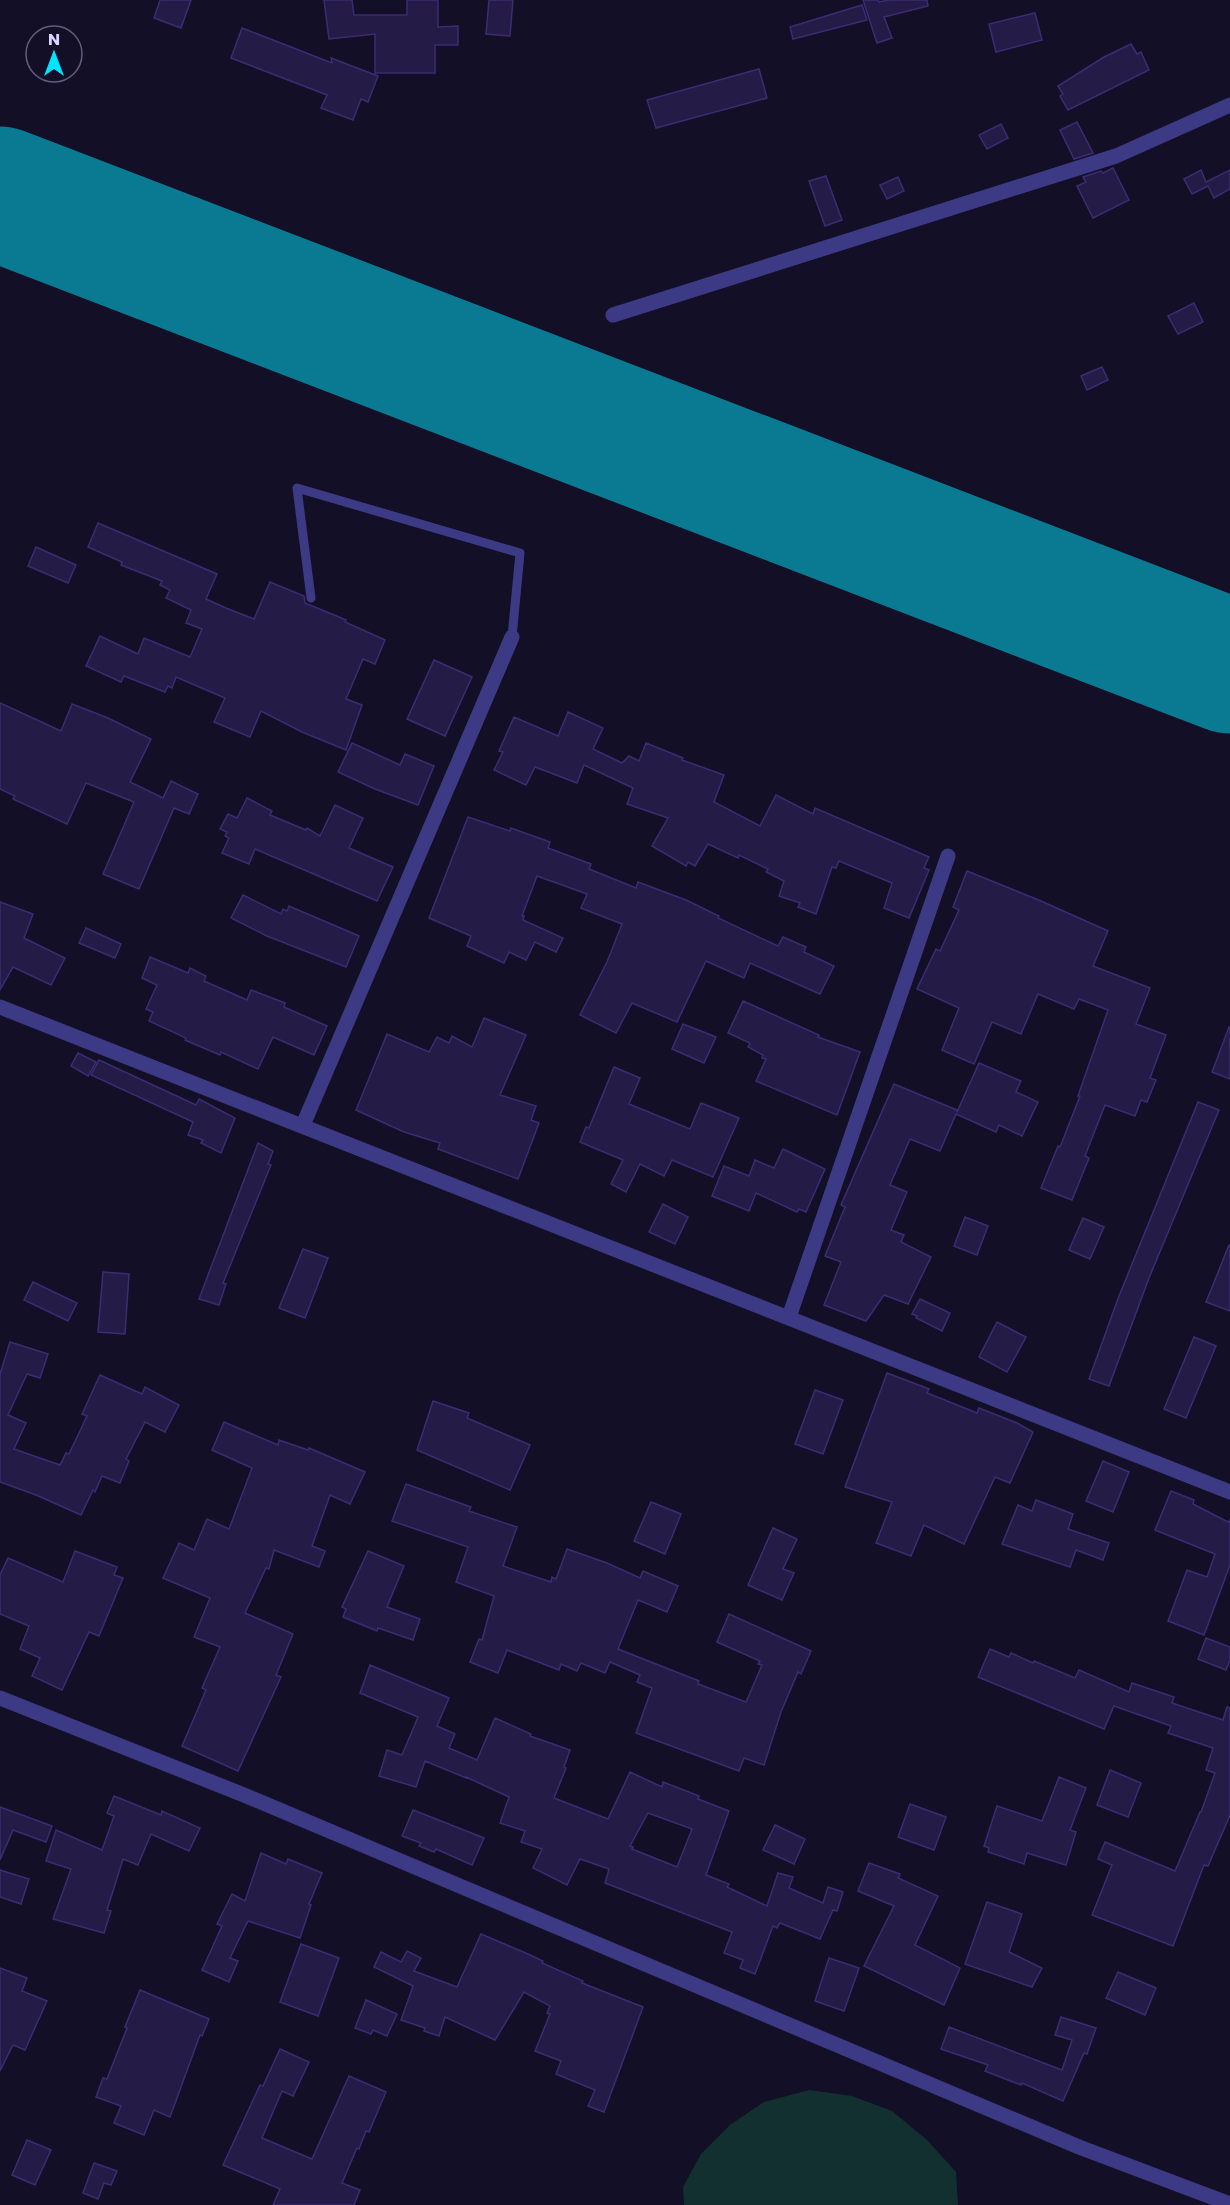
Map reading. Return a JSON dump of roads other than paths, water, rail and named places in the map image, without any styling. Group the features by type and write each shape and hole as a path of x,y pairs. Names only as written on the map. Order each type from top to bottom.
{"street":[{"path":"613,315 1116,156 1230,105"},
{"path":"303,1125 512,637"},
{"path":"789,1317 948,856"},
{"path":"0,1006 1230,1492"},
{"path":"0,1698 244,1795 1079,2147 1230,2204"}],"lane":[{"path":"311,598 297,488 520,553 512,637"}]}
